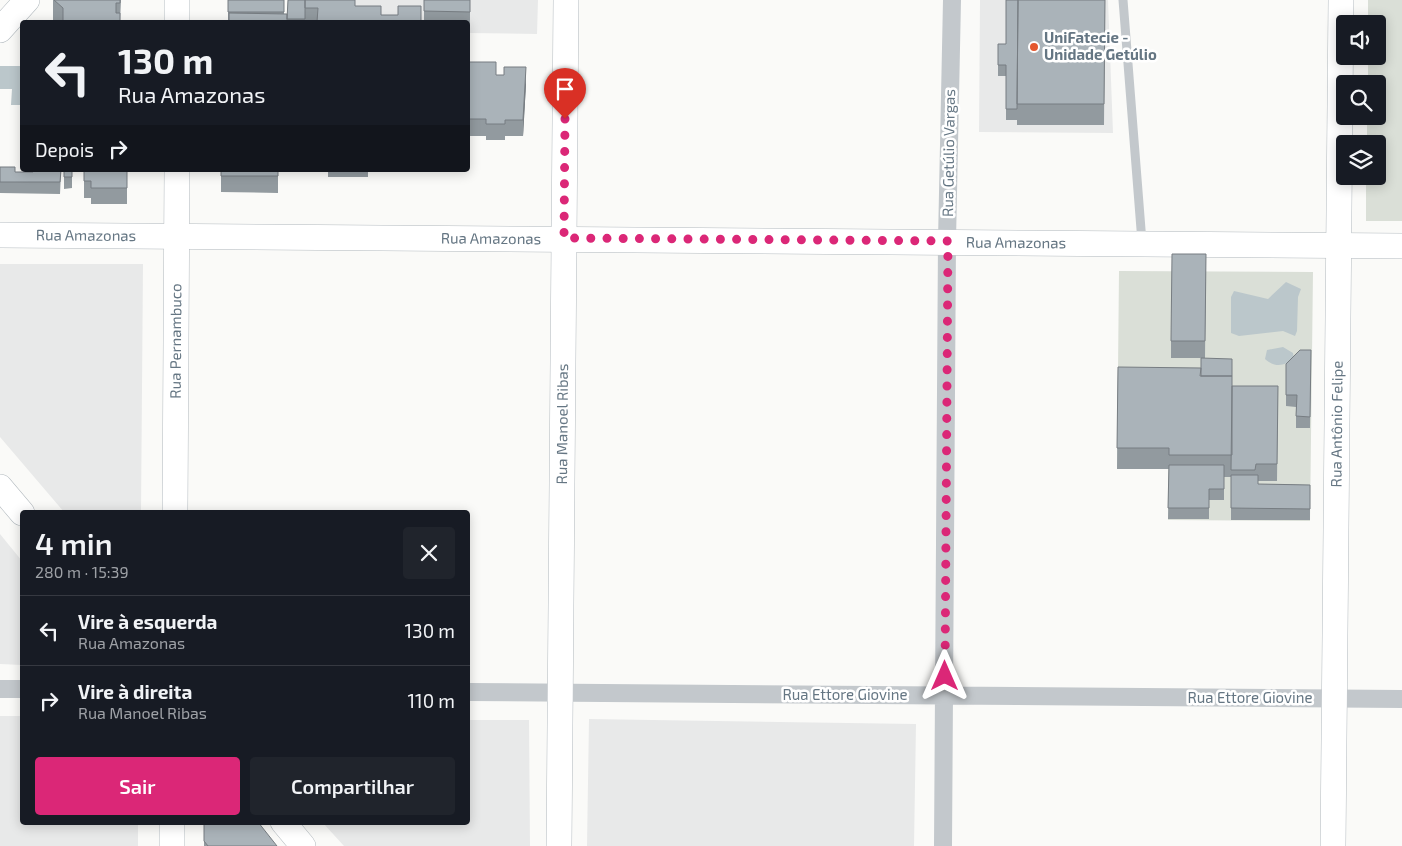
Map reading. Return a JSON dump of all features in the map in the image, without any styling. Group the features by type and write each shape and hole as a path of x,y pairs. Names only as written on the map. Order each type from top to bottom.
{"street":[{"path":"0,30 27,0"},
{"path":"177,0 177,20"},
{"name":"Rua Manoel Ribas","path":"558,846 566,0"},
{"name":"Rua Getúlio Vargas","path":"943,846 952,0"},
{"name":"Rua Antônio Felipe","path":"1333,846 1341,0"},
{"name":"Rua Pernambuco","path":"175,510 177,172"},
{"name":"Rua Amazonas","path":"0,234 1402,246"},
{"path":"0,487 20,511"},
{"path":"0,689 20,690"},
{"name":"Rua Ettore Giovine","path":"470,692 1402,699"},
{"path":"172,825 172,846"},
{"path":"286,825 303,846"}],"lane":[{"path":"1123,0 1142,244"}],"shaded area":[{"path":"305,0 538,0 537,34 470,33 470,20 305,20"},
{"path":"980,0 1108,0 1113,133 979,132"},
{"path":"1368,0 1402,0 1402,221 1366,221 1366,185 1386,185 1386,135 1367,135 1367,125 1386,125 1386,75 1368,75 1368,65 1386,65 1386,15 1368,15"},
{"path":"0,66 20,66 20,105 11,105 12,89 0,89"},
{"path":"0,264 143,264 141,510 62,510 0,437"},
{"path":"1119,271 1313,272 1310,521 1168,520 1168,469 1117,469"},
{"path":"1286,282 1301,289 1298,297 1297,331 1295,336 1283,331 1239,336 1231,333 1231,297 1234,291 1268,299"},
{"path":"1283,347 1293,353 1294,359 1287,363 1276,365 1265,359 1267,350"},
{"path":"0,534 20,559 20,665 0,664"},
{"path":"0,716 20,716 20,825 138,825 138,846 0,846"},
{"path":"589,719 916,724 914,846 587,846"},
{"path":"470,720 529,720 530,846 344,846 325,825 470,825"}],"building":[{"path":"54,0 120,0 120,3 116,3 116,13 120,13 120,20 63,20 63,8"},
{"path":"228,0 284,0 284,12 228,12"},
{"path":"288,0 305,0 305,19 287,19"},
{"path":"305,0 355,0 355,6 381,6 381,15 398,15 398,6 421,6 421,20 317,20 318,8 305,8"},
{"path":"424,0 470,0 470,12 424,11"},
{"path":"1006,0 1018,0 1017,109 1006,109 1006,65 998,65 998,44 1006,44"},
{"path":"1018,0 1105,0 1104,104 1017,104"},
{"path":"229,13 287,14 287,20 229,20"},
{"path":"470,62 496,62 496,75 504,75 504,67 526,67 523,120 505,120 505,124 486,124 486,119 470,119"},
{"path":"0,167 15,167 15,172 61,172 60,182 0,182"},
{"path":"64,172 72,172 72,177 64,177"},
{"path":"84,172 127,172 127,188 91,188 91,181 84,181"},
{"path":"221,172 278,172 278,176 221,176"},
{"path":"1172,254 1206,254 1205,341 1171,341"},
{"path":"1300,350 1311,350 1310,417 1296,416 1297,395 1286,395 1286,364"},
{"path":"1201,358 1232,359 1232,376 1201,376"},
{"path":"1118,367 1201,368 1200,376 1232,376 1232,455 1169,455 1169,448 1117,448"},
{"path":"1232,386 1278,386 1277,464 1256,464 1255,470 1231,470"},
{"path":"1169,465 1224,465 1224,489 1209,489 1209,508 1168,508"},
{"path":"1231,475 1258,475 1258,484 1310,485 1310,509 1231,508"},
{"path":"204,825 260,825 277,846 208,846 204,841"}],"place":[{"name":"UniFatecie - Unidade Getúlio","path":"1034,47"}],"route":[{"path":"565,119 564,238 948,241 945,676"}]}
